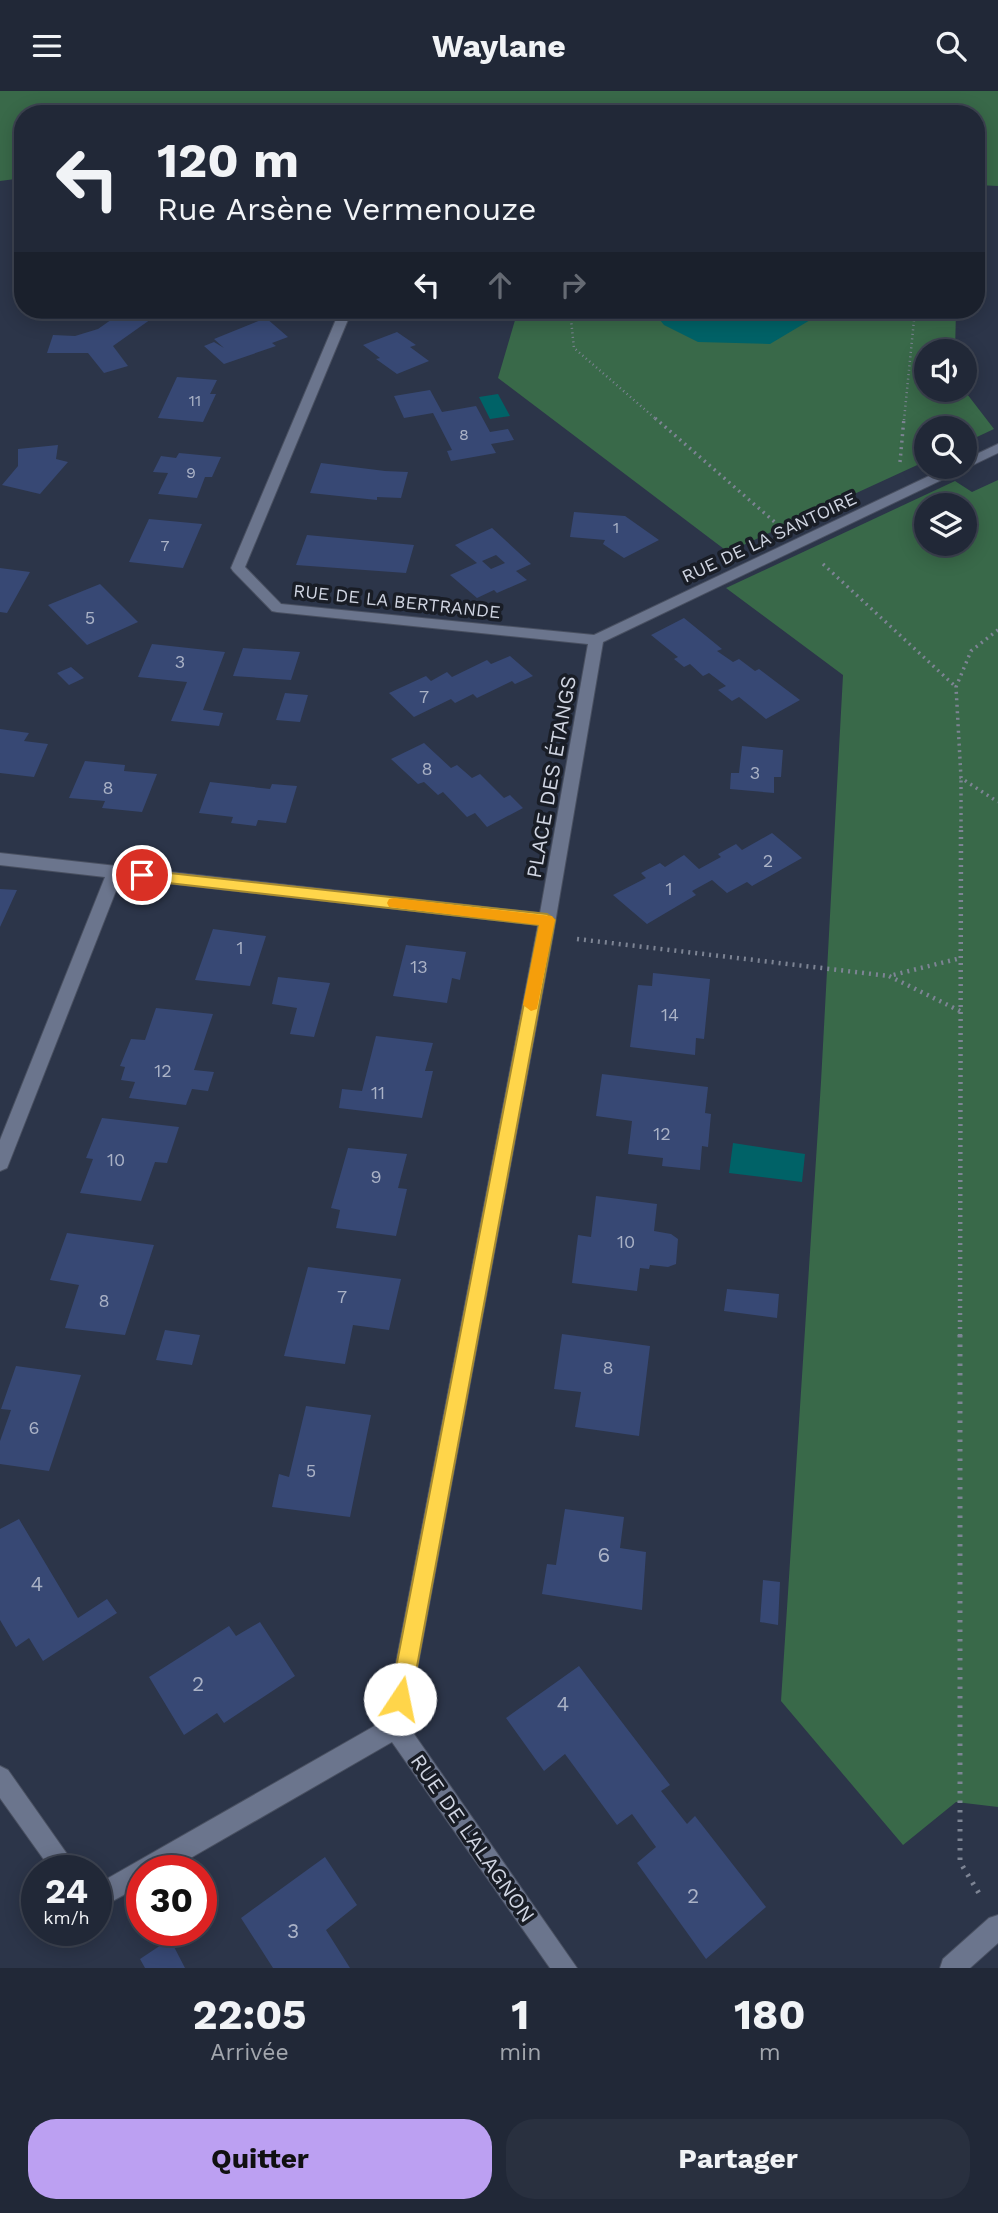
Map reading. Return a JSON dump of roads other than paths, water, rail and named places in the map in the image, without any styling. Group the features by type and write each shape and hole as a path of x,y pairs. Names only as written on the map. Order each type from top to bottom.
{"street":[{"name":"RUE DE LA BERTRANDE","path":"342,319 238,568 277,608 596,640"},
{"path":"977,458 998,448"},
{"name":"RUE DE LA SANTOIRE","path":"596,640 935,479"},
{"name":"PLACE DES ÉTANGS","path":"546,927 596,640"},
{"path":"0,859 546,927 395,1727 173,1855"},
{"path":"0,1163 115,872"},
{"name":"RUE DE L'ALAGNON","path":"395,1727 565,1968"},
{"path":"0,1778 55,1855"},
{"path":"952,1968 998,1927"}]}
